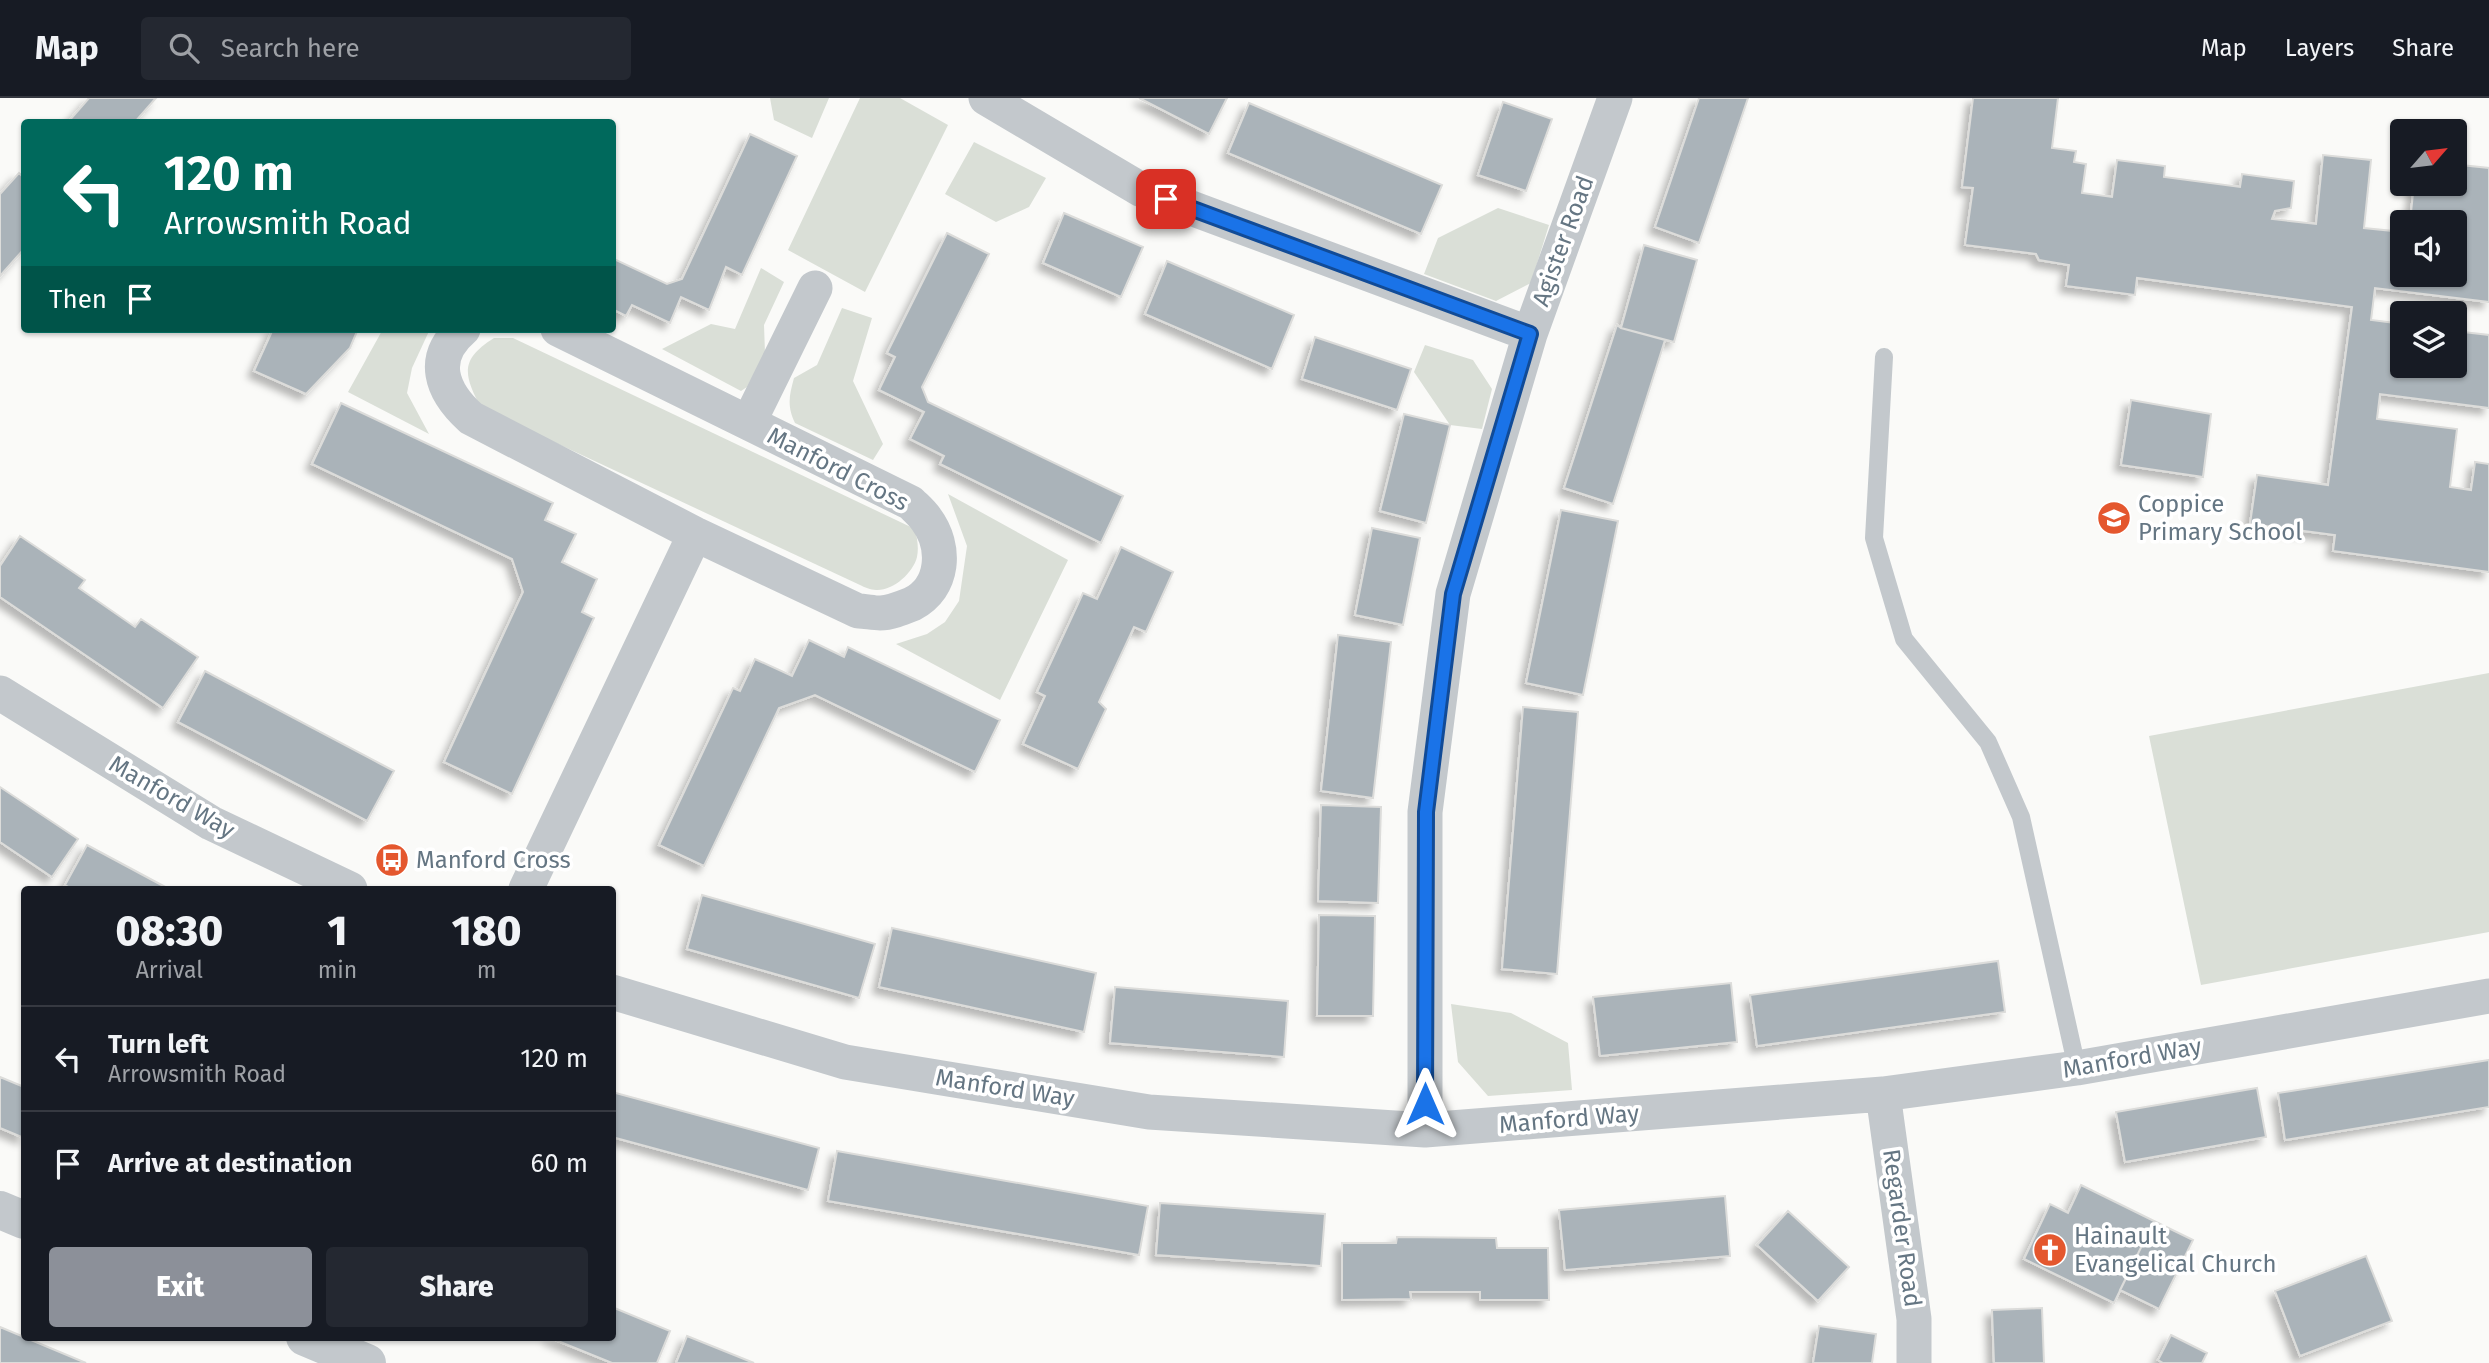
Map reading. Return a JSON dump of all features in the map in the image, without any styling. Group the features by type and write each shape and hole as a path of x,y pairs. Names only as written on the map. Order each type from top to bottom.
{"street":[{"path":"986,98 1140,189 1530,334"},
{"name":"Agister Road","path":"1425,1130 1426,812 1453,594 1530,334 1615,98"},
{"name":"Manford Cross","path":"748,422 815,288"},
{"name":"Manford Cross","path":"459,333 448,344 442,358 443,372 449,391 458,406 471,418 695,534 858,611 882,614 903,608 922,599 936,583 940,561 937,539 927,520 911,503 566,333"},
{"path":"527,886 695,534"},
{"name":"Manford Way","path":"0,693 211,823 344,886"},
{"name":"Manford Way","path":"616,993 845,1062 1149,1112 1425,1130 1883,1094 2077,1068 2489,996"},
{"name":"Regarder Road","path":"1883,1094 1914,1319 1914,1363"},
{"path":"0,1210 21,1219"},
{"path":"315,1341 367,1363"}],"lane":[{"path":"1884,357 1874,538 1904,639 1989,742 2021,817 2077,1068"}],"shaded area":[{"path":"770,98 829,98 812,138 774,120"},
{"path":"860,98 900,98 948,125 865,292 788,250"},
{"path":"974,142 1046,178 1029,207 996,222 945,194"},
{"path":"1498,208 1549,225 1531,283 1496,301 1424,274 1438,238"},
{"path":"761,268 784,282 764,325 765,353 747,387 741,391 662,349 711,324 735,329"},
{"path":"842,308 872,318 853,381 883,444 873,460 795,423 791,411 790,396 794,378 817,365"},
{"path":"381,333 428,333 412,368 407,393 429,434 348,392"},
{"path":"494,338 513,338 915,529 918,550 915,563 907,575 889,588 868,588 481,408 468,377 468,369 475,354"},
{"path":"1425,345 1473,360 1492,389 1482,429 1450,425 1414,372"},
{"path":"948,494 1068,560 1000,700 896,644 927,634 945,622 959,601 967,546"},
{"path":"2489,673 2489,932 2201,985 2149,736"},
{"path":"1451,1004 1511,1013 1568,1043 1572,1090 1488,1096 1458,1062"}],"building":[{"path":"89,98 156,98 138,119 71,119"},
{"path":"1139,98 1227,98 1209,134"},
{"path":"1699,98 1748,98 1699,243 1655,227"},
{"path":"1973,98 2058,98 2052,148 2076,151 2074,162 2086,164 2082,193 2112,197 2117,160 2165,166 2164,177 2240,187 2242,174 2294,181 2291,208 2275,211 2272,219 2316,224 2323,155 2371,160 2364,228 2390,231 2390,287 2467,287 2467,210 2411,210 2413,196 2468,196 2468,166 2489,168 2489,302 2375,288 2371,320 2390,322 2390,378 2467,378 2467,332 2489,335 2489,408 2380,394 2377,419 2457,429 2450,487 2471,490 2475,462 2489,464 2489,572 2333,551 2335,535 2250,524 2257,475 2328,485 2352,307 2137,278 2135,295 2066,286 2069,265 2039,260 2036,254 1965,245 1973,188 1962,187"},
{"path":"1503,102 1552,119 1526,191 1478,175"},
{"path":"1249,103 1442,185 1421,234 1228,153"},
{"path":"750,134 797,156 742,275 726,267 709,310 681,297 670,323 632,305 626,316 616,311 616,260 667,284 682,279"},
{"path":"19,173 21,175 21,252 0,276 0,194"},
{"path":"1064,213 1143,247 1121,297 1043,263"},
{"path":"947,233 989,254 922,387 928,402 1123,496 1101,543 940,464 944,456 910,439 924,412 879,390 895,357 887,353"},
{"path":"1644,245 1697,260 1674,342 1621,328"},
{"path":"1167,261 1294,315 1272,369 1145,314"},
{"path":"1617,325 1665,340 1613,504 1564,488"},
{"path":"271,333 356,333 350,348 306,394 254,371"},
{"path":"1315,337 1411,369 1397,410 1302,379"},
{"path":"2131,400 2211,414 2203,477 2121,465"},
{"path":"341,403 553,503 545,520 576,534 562,562 597,579 582,612 594,618 512,794 444,762 523,592 512,559 312,464"},
{"path":"1404,414 1450,425 1426,523 1380,511"},
{"path":"1561,510 1618,521 1583,695 1526,683"},
{"path":"1372,528 1420,538 1403,625 1355,615"},
{"path":"20,536 85,580 79,588 135,627 141,619 198,657 163,708 0,597 0,566"},
{"path":"1121,547 1173,572 1146,632 1134,627 1099,702 1106,709 1078,769 1023,744 1045,696 1037,692 1083,593 1097,599"},
{"path":"1338,635 1391,642 1373,798 1321,791"},
{"path":"809,640 844,657 848,647 1000,720 975,772 815,695 779,708 704,866 659,845 733,688 740,691 755,659 792,676"},
{"path":"205,671 394,771 367,821 178,722"},
{"path":"1523,707 1578,712 1557,974 1502,969"},
{"path":"0,787 78,839 52,877 0,842"},
{"path":"1321,805 1381,807 1378,903 1318,901"},
{"path":"87,845 163,886 67,886"},
{"path":"702,895 875,944 859,998 687,949"},
{"path":"1319,915 1375,916 1373,1016 1317,1016"},
{"path":"892,928 1096,973 1084,1032 879,987"},
{"path":"1998,961 2005,1012 1757,1046 1750,995"},
{"path":"1731,983 1737,1042 1600,1056 1593,997"},
{"path":"1115,987 1288,1001 1284,1057 1110,1043"},
{"path":"2489,1060 2489,1107 2285,1140 2278,1093"},
{"path":"0,1077 21,1086 21,1137 0,1128"},
{"path":"2257,1088 2266,1137 2125,1162 2116,1112"},
{"path":"616,1093 819,1148 808,1190 616,1138"},
{"path":"837,1151 1148,1206 1139,1255 828,1201"},
{"path":"2081,1185 2154,1221 2114,1303 2024,1259 2050,1204 2068,1213"},
{"path":"1725,1196 1730,1256 1565,1270 1559,1210"},
{"path":"1160,1203 1325,1214 1321,1266 1156,1255"},
{"path":"1788,1211 1849,1267 1818,1301 1757,1245"},
{"path":"2154,1221 2193,1240 2159,1309 2120,1290"},
{"path":"1397,1237 1496,1238 1497,1248 1548,1248 1549,1300 1480,1300 1480,1292 1410,1292 1411,1299 1342,1300 1342,1243 1396,1243"},
{"path":"2366,1256 2392,1321 2300,1356 2275,1291"},
{"path":"2042,1308 2044,1363 1994,1363 1992,1310"},
{"path":"616,1309 670,1331 657,1363 612,1363 558,1341 616,1341"},
{"path":"1819,1326 1876,1334 1872,1363 1813,1363"},
{"path":"0,1327 21,1336 21,1341 33,1341 86,1363 0,1363"},
{"path":"2171,1335 2207,1353 2202,1363 2163,1363 2158,1360"},
{"path":"687,1336 754,1363 676,1363"}],"place":[{"name":"Coppice Primary School","path":"2114,518"},
{"name":"Manford Cross","path":"392,860"},
{"name":"Hainault Evangelical Church","path":"2050,1250"}],"route":[{"path":"1166,199 1530,334 1453,594 1426,812 1425,1104"}]}
